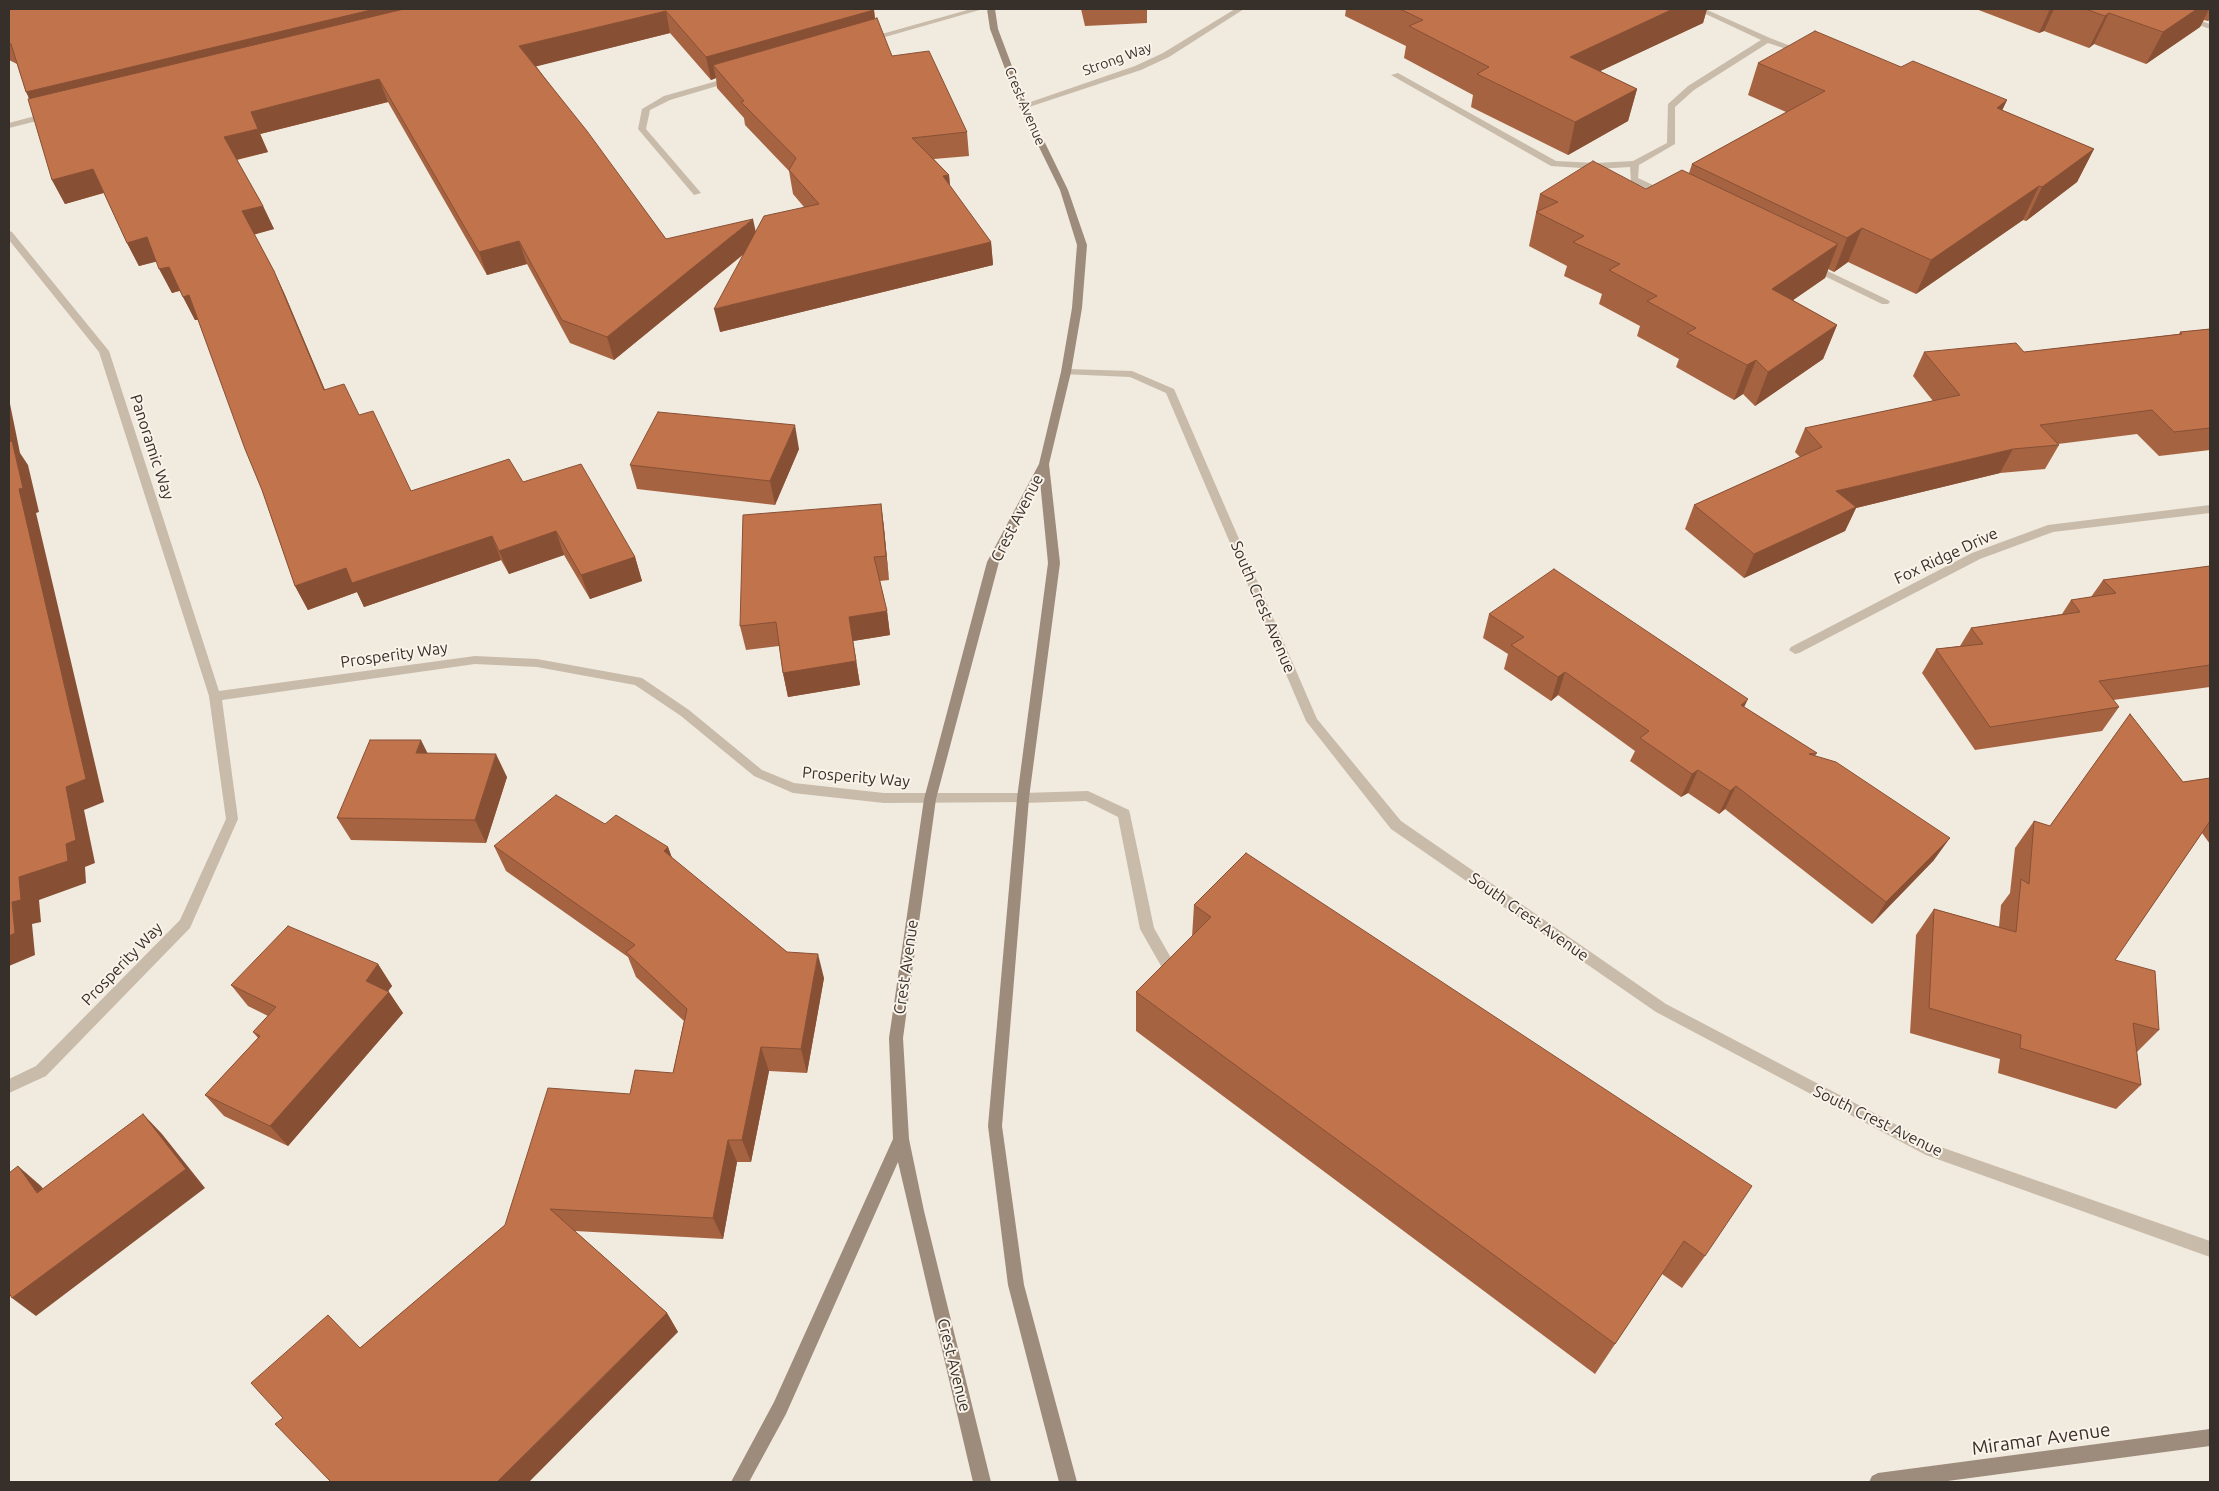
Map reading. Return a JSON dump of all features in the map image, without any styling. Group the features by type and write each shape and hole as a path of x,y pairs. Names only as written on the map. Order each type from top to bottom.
{"street":[{"path":"854,43 979,9"},
{"name":"Crest Avenue","path":"982,1482 916,1211 901,1139 896,1038 930,799 993,562 1044,464 1066,372 1077,308 1082,245 1064,190 1023,106 994,29 991,9"},
{"name":"Strong Way","path":"1023,106 1138,68 1166,55 1240,9"},
{"path":"1699,9 1767,40 1813,56"},
{"path":"2158,9 2210,28"},
{"path":"1395,75 1554,164 1596,166 1635,164 1671,144 1671,106 1690,88 1767,40"},
{"path":"697,193 642,128 646,109 667,98 742,76"},
{"path":"9,126 57,114"},
{"path":"1635,164 1634,179 1670,196"},
{"name":"Panoramic Way","path":"9,234 104,351 215,696"},
{"path":"1804,262 1885,302"},
{"name":"South Crest Avenue","path":"1066,372 1132,374 1170,391 1312,721 1396,825 1661,1008 1931,1150 2210,1249"},
{"name":"Crest Avenue","path":"1044,464 1054,563 1023,798 995,1126 1016,1285 1068,1482"},
{"name":"Fox Ridge Drive","path":"1795,650 1976,556 2052,528 2210,509"},
{"name":"Prosperity Way","path":"9,1086 41,1071 185,924 232,819 215,696 474,660 537,663 638,681 685,713 758,773 793,788 870,797 930,799 1088,796 1124,814 1147,929 1176,978"},
{"path":"740,1482 780,1408 901,1139"},
{"name":"Miramar Avenue","path":"1878,1482 2210,1437"}],"building":[{"path":"9,9 375,9 26,92 11,44 9,43"},
{"path":"404,9 874,10 706,57 666,11 519,46 587,131 666,239 753,219 607,337 562,320 519,241 479,252 379,79 251,112 258,129 224,137 263,206 242,211 274,271 324,390 344,384 359,415 373,411 411,491 509,459 523,482 581,464 635,557 581,575 556,531 499,551 492,536 352,583 346,568 295,586 262,490 245,449 189,295 183,297 169,267 159,269 147,237 127,243 93,169 52,180 28,99"},
{"path":"1400,9 1673,9 1570,57 1637,89 1575,122 1477,74 1489,67 1409,26 1423,20"},
{"path":"2085,9 2197,9 2163,32 2109,13 2105,16"},
{"path":"877,18 892,56 929,51 967,132 912,138 949,175 943,176 991,242 714,309 764,216 819,204 789,170 796,158 741,102 744,101 713,65"},
{"path":"1815,31 1901,67 1913,61 2007,100 1997,108 2094,149 2042,187 2039,186 1931,260 1862,228 1847,238 1692,164 1825,91 1758,63"},
{"path":"1593,161 1646,189 1682,170 1838,244 1772,289 1837,325 1768,372 1756,360 1747,365 1687,333 1696,328 1647,301 1657,296 1609,270 1620,264 1573,242 1584,236 1536,212 1558,202 1540,194"},
{"path":"2210,329 2210,428 2174,432 2152,410 2040,425 2059,445 2013,449 1836,491 1856,507 1754,554 1694,505 1822,447 1805,428 1960,395 1924,352 2016,343 2024,352 2182,334 2180,332"},
{"path":"658,412 795,425 770,481 630,465"},
{"path":"12,441 23,488 19,489 86,779 66,787 76,840 66,844 68,861 19,877 21,900 12,902 15,933 9,936 9,442"},
{"path":"881,504 886,556 874,557 887,611 849,617 856,661 783,673 776,622 740,626 743,515"},
{"path":"2210,566 2210,665 2099,681 2119,707 1990,727 1936,649 1983,644 1971,628 2080,612 2071,600 2116,593 2103,580"},
{"path":"1554,569 1748,699 1741,705 1817,753 1809,754 1836,762 1950,838 1886,902 1736,786 1730,791 1698,770 1692,774 1640,738 1649,731 1565,672 1558,677 1511,645 1524,637 1489,614"},
{"path":"2130,714 2183,782 2210,778 2210,821 2115,960 2155,971 2159,1030 2133,1023 2141,1085 2020,1048 2021,1035 1929,1008 1934,909 2016,932 2021,879 2029,884 2034,821 2050,826"},
{"path":"370,740 421,740 416,753 496,754 475,820 337,818"},
{"path":"556,795 605,824 616,815 668,847 664,851 787,952 818,954 801,1049 761,1047 742,1140 728,1140 713,1218 550,1209 667,1313 497,1482 331,1482 275,1424 283,1418 251,1383 328,1315 360,1348 505,1225 548,1088 630,1094 635,1070 673,1073 687,1009 626,952 635,945 494,846"},
{"path":"1246,853 1752,1186 1705,1256 1684,1241 1615,1344 1136,992 1211,917 1194,905"},
{"path":"288,926 378,964 366,981 389,992 270,1126 205,1095 260,1036 253,1032 276,1007 231,985"},
{"path":"143,1114 186,1169 12,1298 9,1293 9,1173 18,1166 37,1193"}]}
